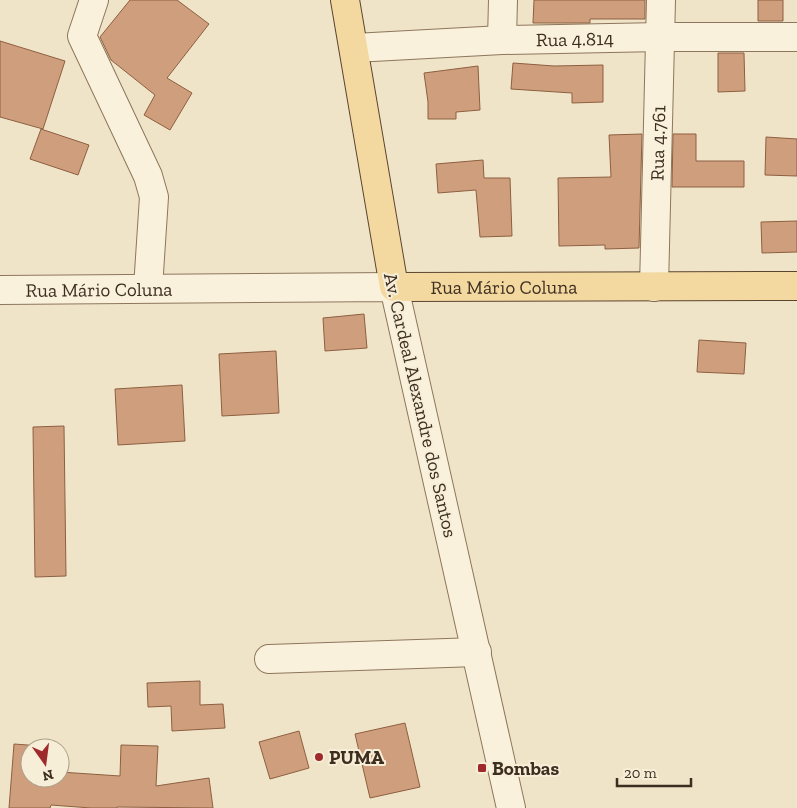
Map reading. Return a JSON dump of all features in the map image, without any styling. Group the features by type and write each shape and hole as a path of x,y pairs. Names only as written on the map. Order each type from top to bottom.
{"main road":[{"name":"Av. Cardeal Alexandre dos Santos","path":"345,0 394,287"},
{"name":"Rua Mário Coluna","path":"394,287 797,286"}],"street":[{"path":"94,0 82,36 148,176 154,197 148,288"},
{"path":"502,40 503,0"},
{"name":"Rua 4.761","path":"654,286 661,0"},
{"name":"Rua 4.814","path":"354,48 502,40 661,37 797,38"},
{"name":"Rua Mário Coluna","path":"0,290 394,287"},
{"name":"Av. Cardeal Alexandre dos Santos","path":"394,287 511,808"},
{"path":"269,659 477,652"}],"building":[{"path":"130,0 177,0 209,24 167,78 192,93 170,130 144,115 155,95 111,60 100,37"},
{"path":"534,0 645,0 645,19 590,19 590,23 533,23"},
{"path":"758,0 783,0 783,21 758,21"},
{"path":"0,41 65,61 43,129 0,117"},
{"path":"718,53 744,53 745,91 718,92"},
{"path":"513,63 554,66 603,65 603,102 572,103 572,93 511,89"},
{"path":"478,66 480,110 456,112 456,119 428,119 424,73"},
{"path":"41,129 89,145 78,175 30,159"},
{"path":"642,134 639,248 605,249 605,245 559,246 558,178 611,177 609,135"},
{"path":"673,134 696,134 696,161 744,161 744,187 672,187"},
{"path":"766,137 797,139 797,176 765,175"},
{"path":"483,160 484,178 510,178 512,236 480,237 476,190 438,193 436,164"},
{"path":"797,221 797,252 762,253 761,222"},
{"path":"364,314 367,348 325,351 323,318"},
{"path":"699,340 746,343 744,374 697,372"},
{"path":"276,351 279,413 222,416 219,354"},
{"path":"182,385 185,441 118,445 115,389"},
{"path":"64,426 66,576 35,577 33,427"},
{"path":"200,681 200,705 223,704 225,728 172,731 171,706 148,707 147,683"},
{"path":"405,723 420,787 370,798 355,734"},
{"path":"299,731 309,768 270,779 259,742"},
{"path":"14,744 20,744 20,788 70,788 70,773 120,776 121,745 158,746 156,786 209,778 213,808 91,808 51,805 50,808 9,808"}],"place":[{"name":"PUMA","path":"319,757"},
{"name":"Bombas","path":"482,768"}]}
